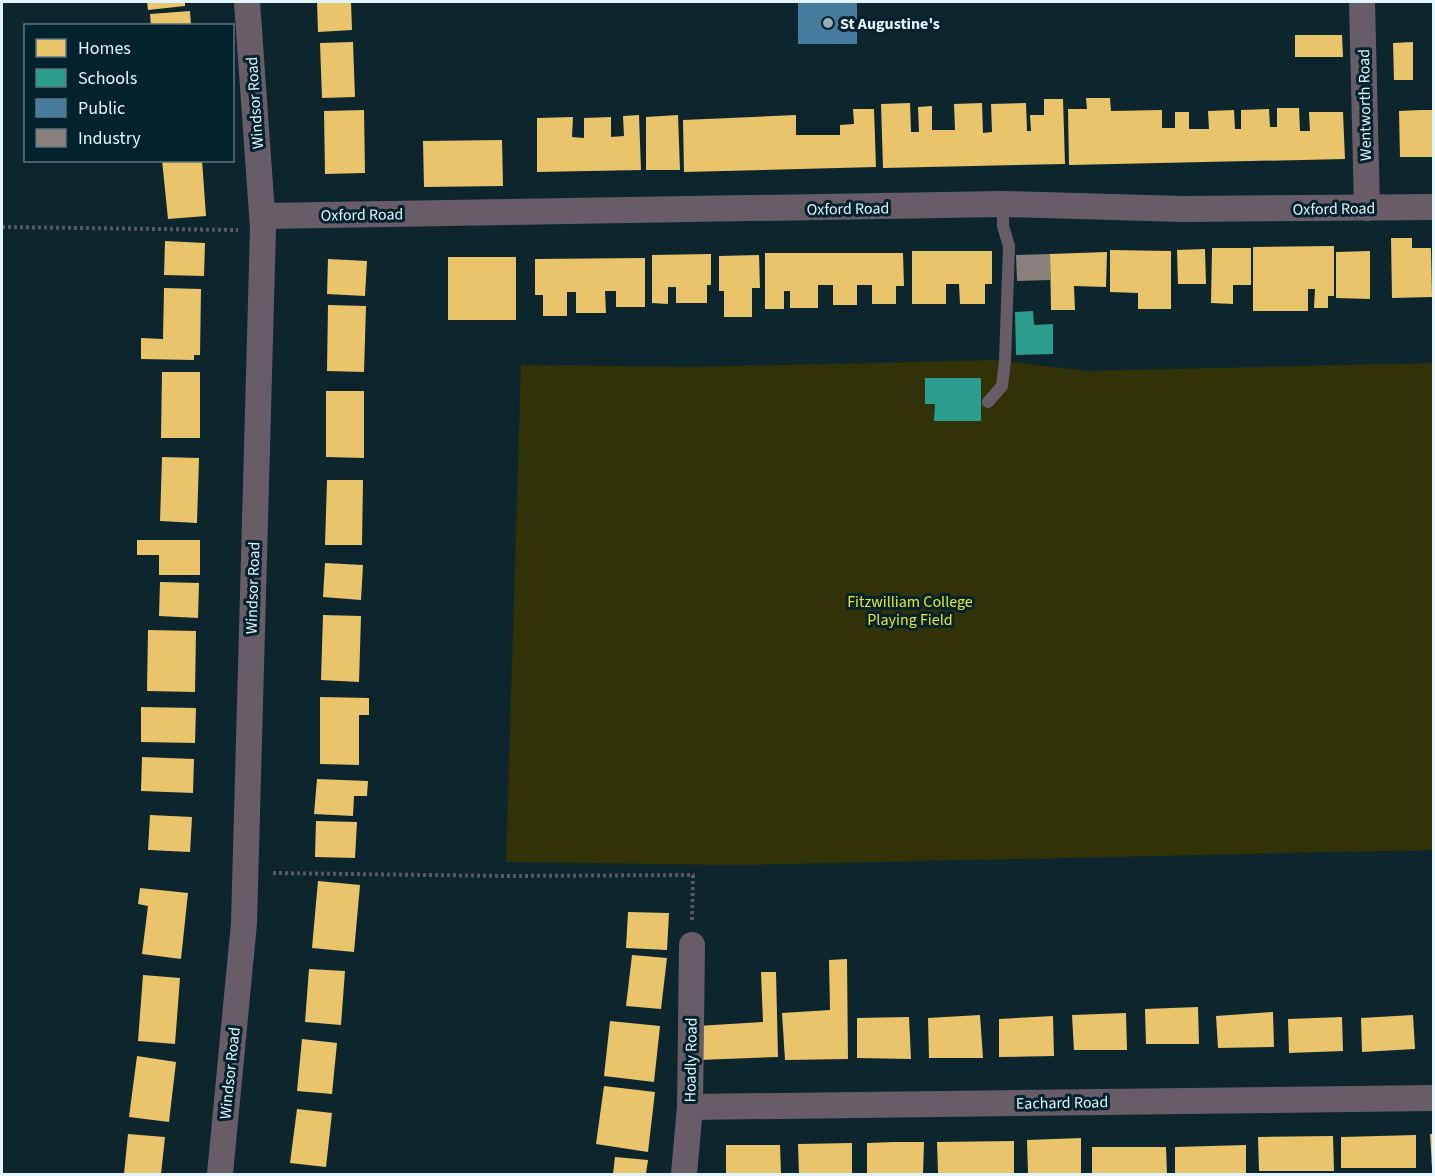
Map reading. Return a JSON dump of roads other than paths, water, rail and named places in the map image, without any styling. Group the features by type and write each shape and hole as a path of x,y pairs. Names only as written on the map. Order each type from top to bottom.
{"street":[{"name":"Windsor Road","path":"219,1174 244,923 262,222 247,2"},
{"name":"Wentworth Road","path":"1362,2 1367,208"},
{"name":"Oxford Road","path":"262,222 1003,204 1183,209 1434,207"},
{"name":"Hoadly Road","path":"684,1174 690,1107 692,945"},
{"name":"Eachard Road","path":"690,1107 1434,1098"}],"lane":[{"path":"987,402 1002,386 1005,361 1009,246 1003,226 1003,204"}],"place":[{"name":"St Augustine's","path":"828,23"}],"park label":[{"name":"Fitzwilliam College Playing Field","path":"910,610"}]}
